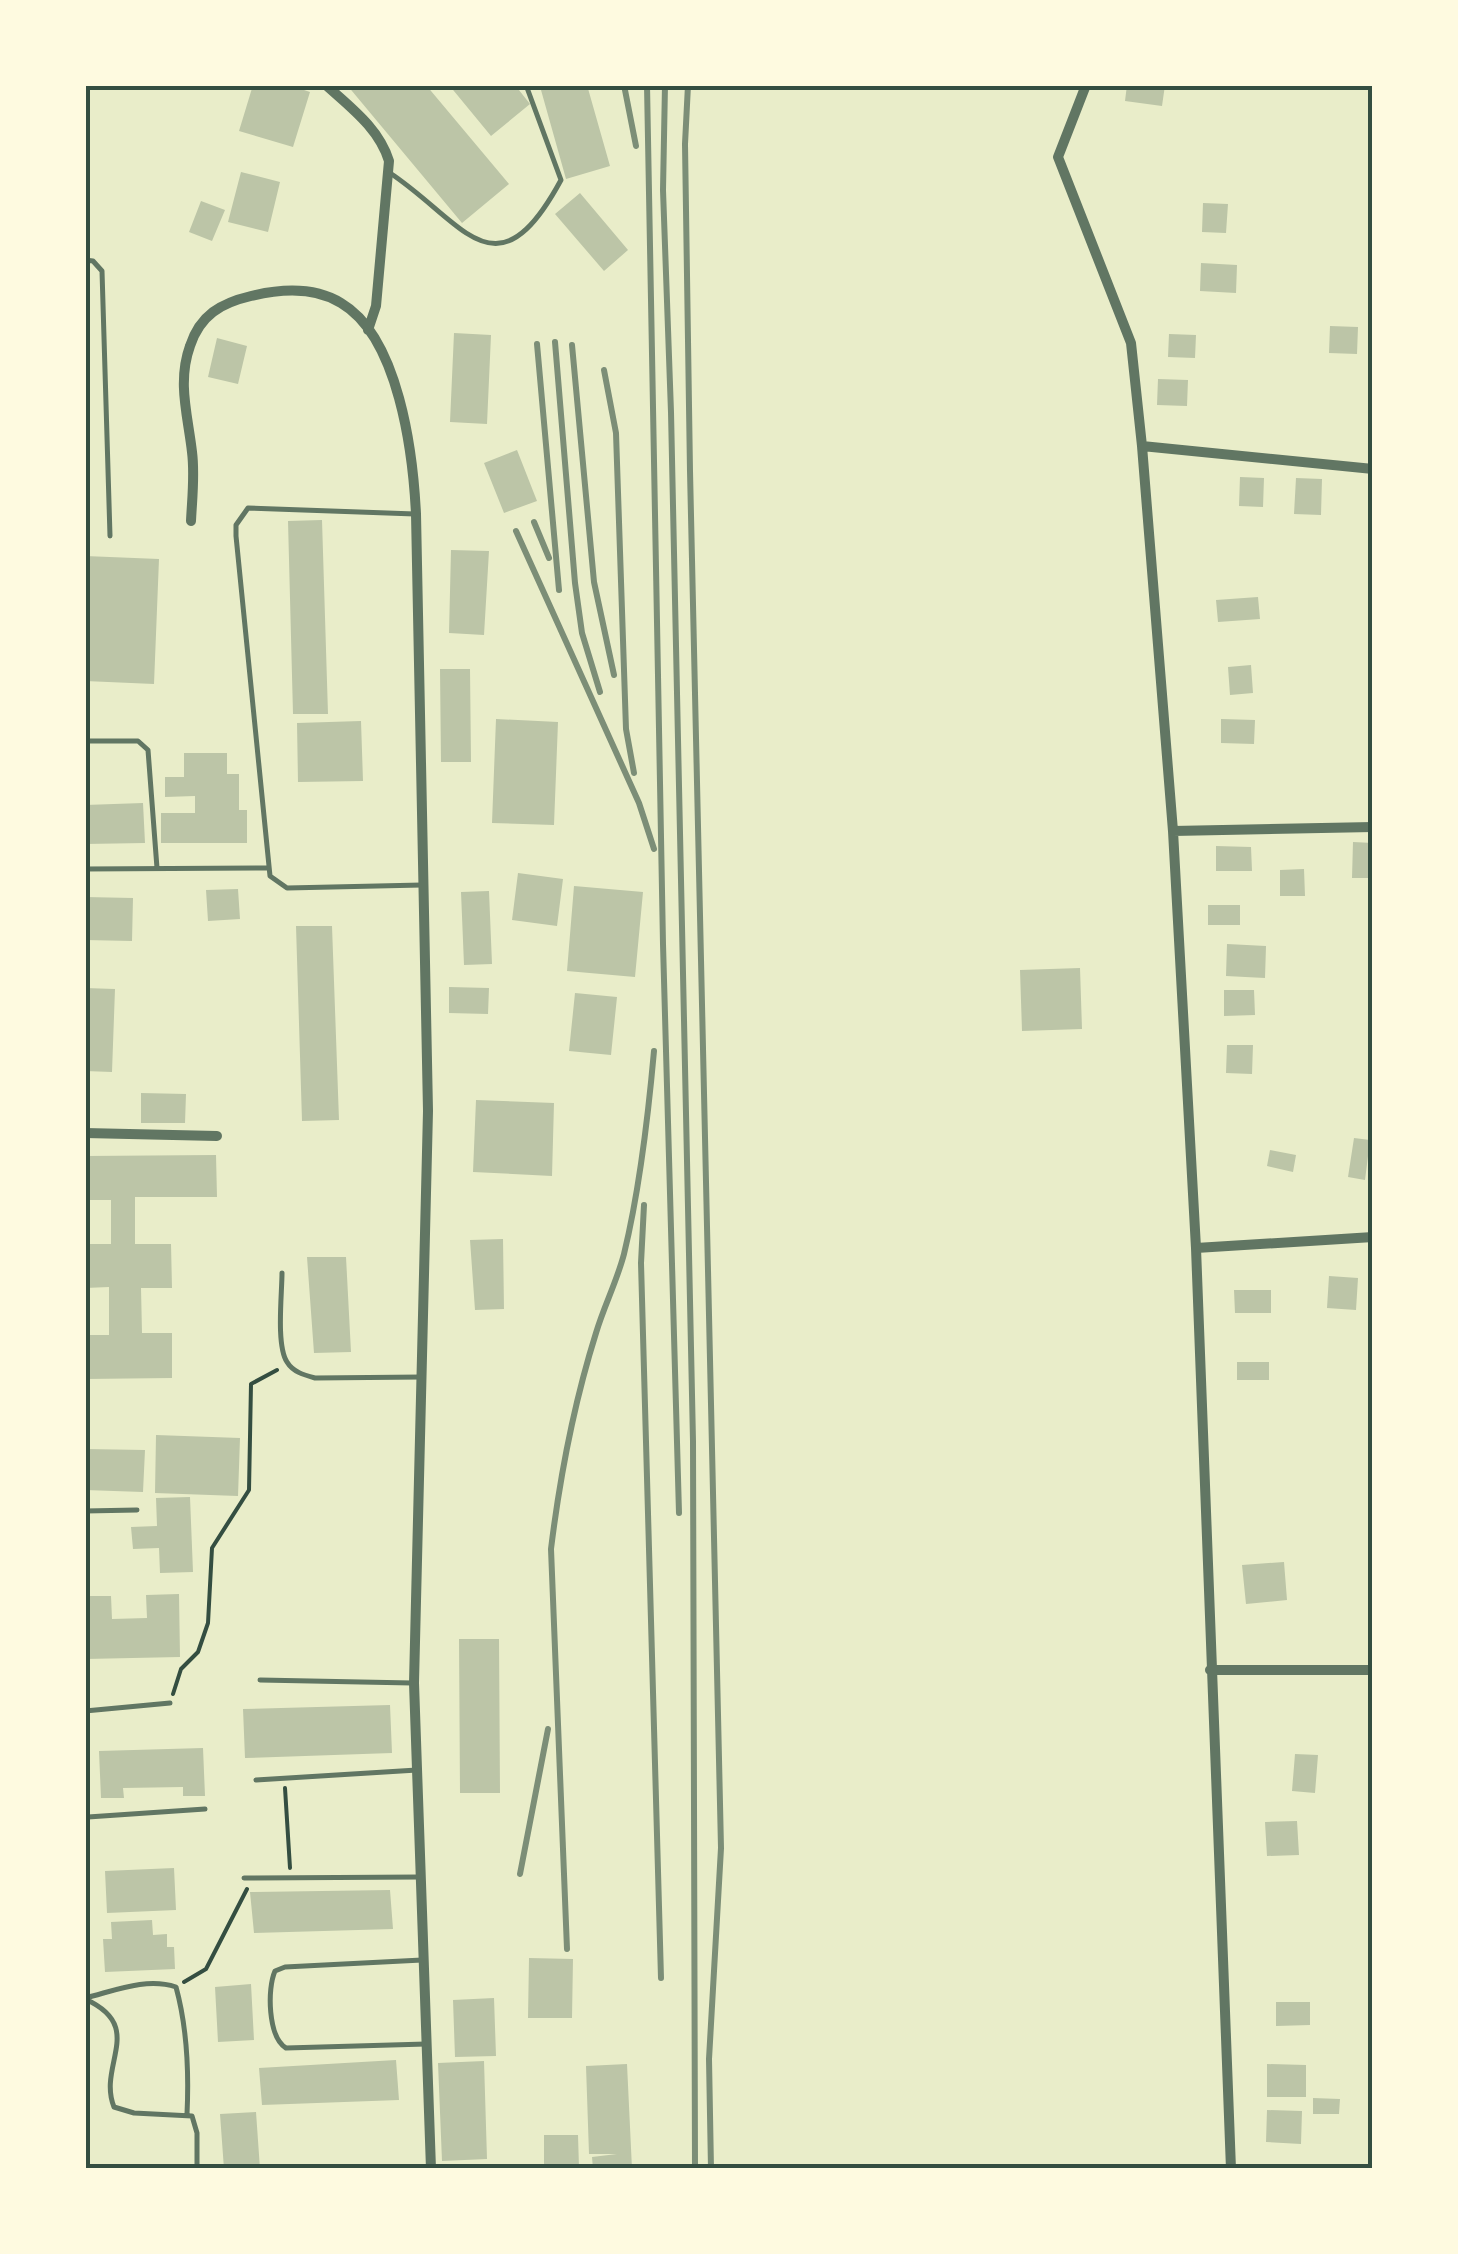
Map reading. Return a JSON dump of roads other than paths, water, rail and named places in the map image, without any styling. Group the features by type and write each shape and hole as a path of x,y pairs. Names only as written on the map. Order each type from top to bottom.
{"street":[{"path":"326,85 360,116 384,146 389,172 376,306 368,330"},
{"path":"1086,85 1058,158 1131,343 1173,831 1196,1248 1231,2169"},
{"path":"191,521 192,452 183,386 189,347 205,318 233,300 266,292 306,292 339,301 368,330 392,380 411,453 416,514 428,1110 414,1683 431,2169"},
{"path":"1142,446 1373,469"},
{"path":"1173,831 1373,827"},
{"path":"85,1133 217,1136"},
{"path":"1196,1248 1373,1237"},
{"path":"1210,1670 1373,1670"}],"lane":[{"path":"389,172 424,196 463,234 485,244 514,240 543,212 560,180 526,85"},
{"path":"85,260 93,261 102,271 110,536"},
{"path":"416,514 248,508 236,525 268,868 274,881 287,888 422,886"},
{"path":"85,741 138,741 148,750 157,868"},
{"path":"85,868 268,868"},
{"path":"282,1273 282,1340 288,1366 314,1378 422,1377"},
{"path":"85,1510 136,1510"},
{"path":"260,1680 414,1683"},
{"path":"86,1711 170,1703"},
{"path":"256,1780 417,1770"},
{"path":"85,1828 87,1817 205,1809"},
{"path":"244,1878 420,1877"},
{"path":"423,1960 285,1967 274,1971 271,1982 274,2034 286,2048 426,2044"},
{"path":"85,1999 161,1982 176,1987 188,2083 187,2115"},
{"path":"85,1999 104,2011 118,2033 110,2083 114,2107 134,2113 187,2115 196,2124 197,2169"}],"railway":[{"path":"624,85 636,146"},
{"path":"647,85 663,944 679,1513"},
{"path":"665,85 663,190 693,1441 695,2169"},
{"path":"688,85 685,144 690,471 721,1848 709,2059 711,2169"},
{"path":"555,342 575,583 582,633 600,692"},
{"path":"537,344 559,590"},
{"path":"572,345 594,582 614,675"},
{"path":"604,370 616,433 626,729 634,773"},
{"path":"534,522 549,558"},
{"path":"516,531 639,803 654,849"},
{"path":"567,1949 551,1549 563,1467 581,1386 630,1229 654,1051"},
{"path":"644,1205 641,1263 661,1978"},
{"path":"520,1874 548,1729"}]}
